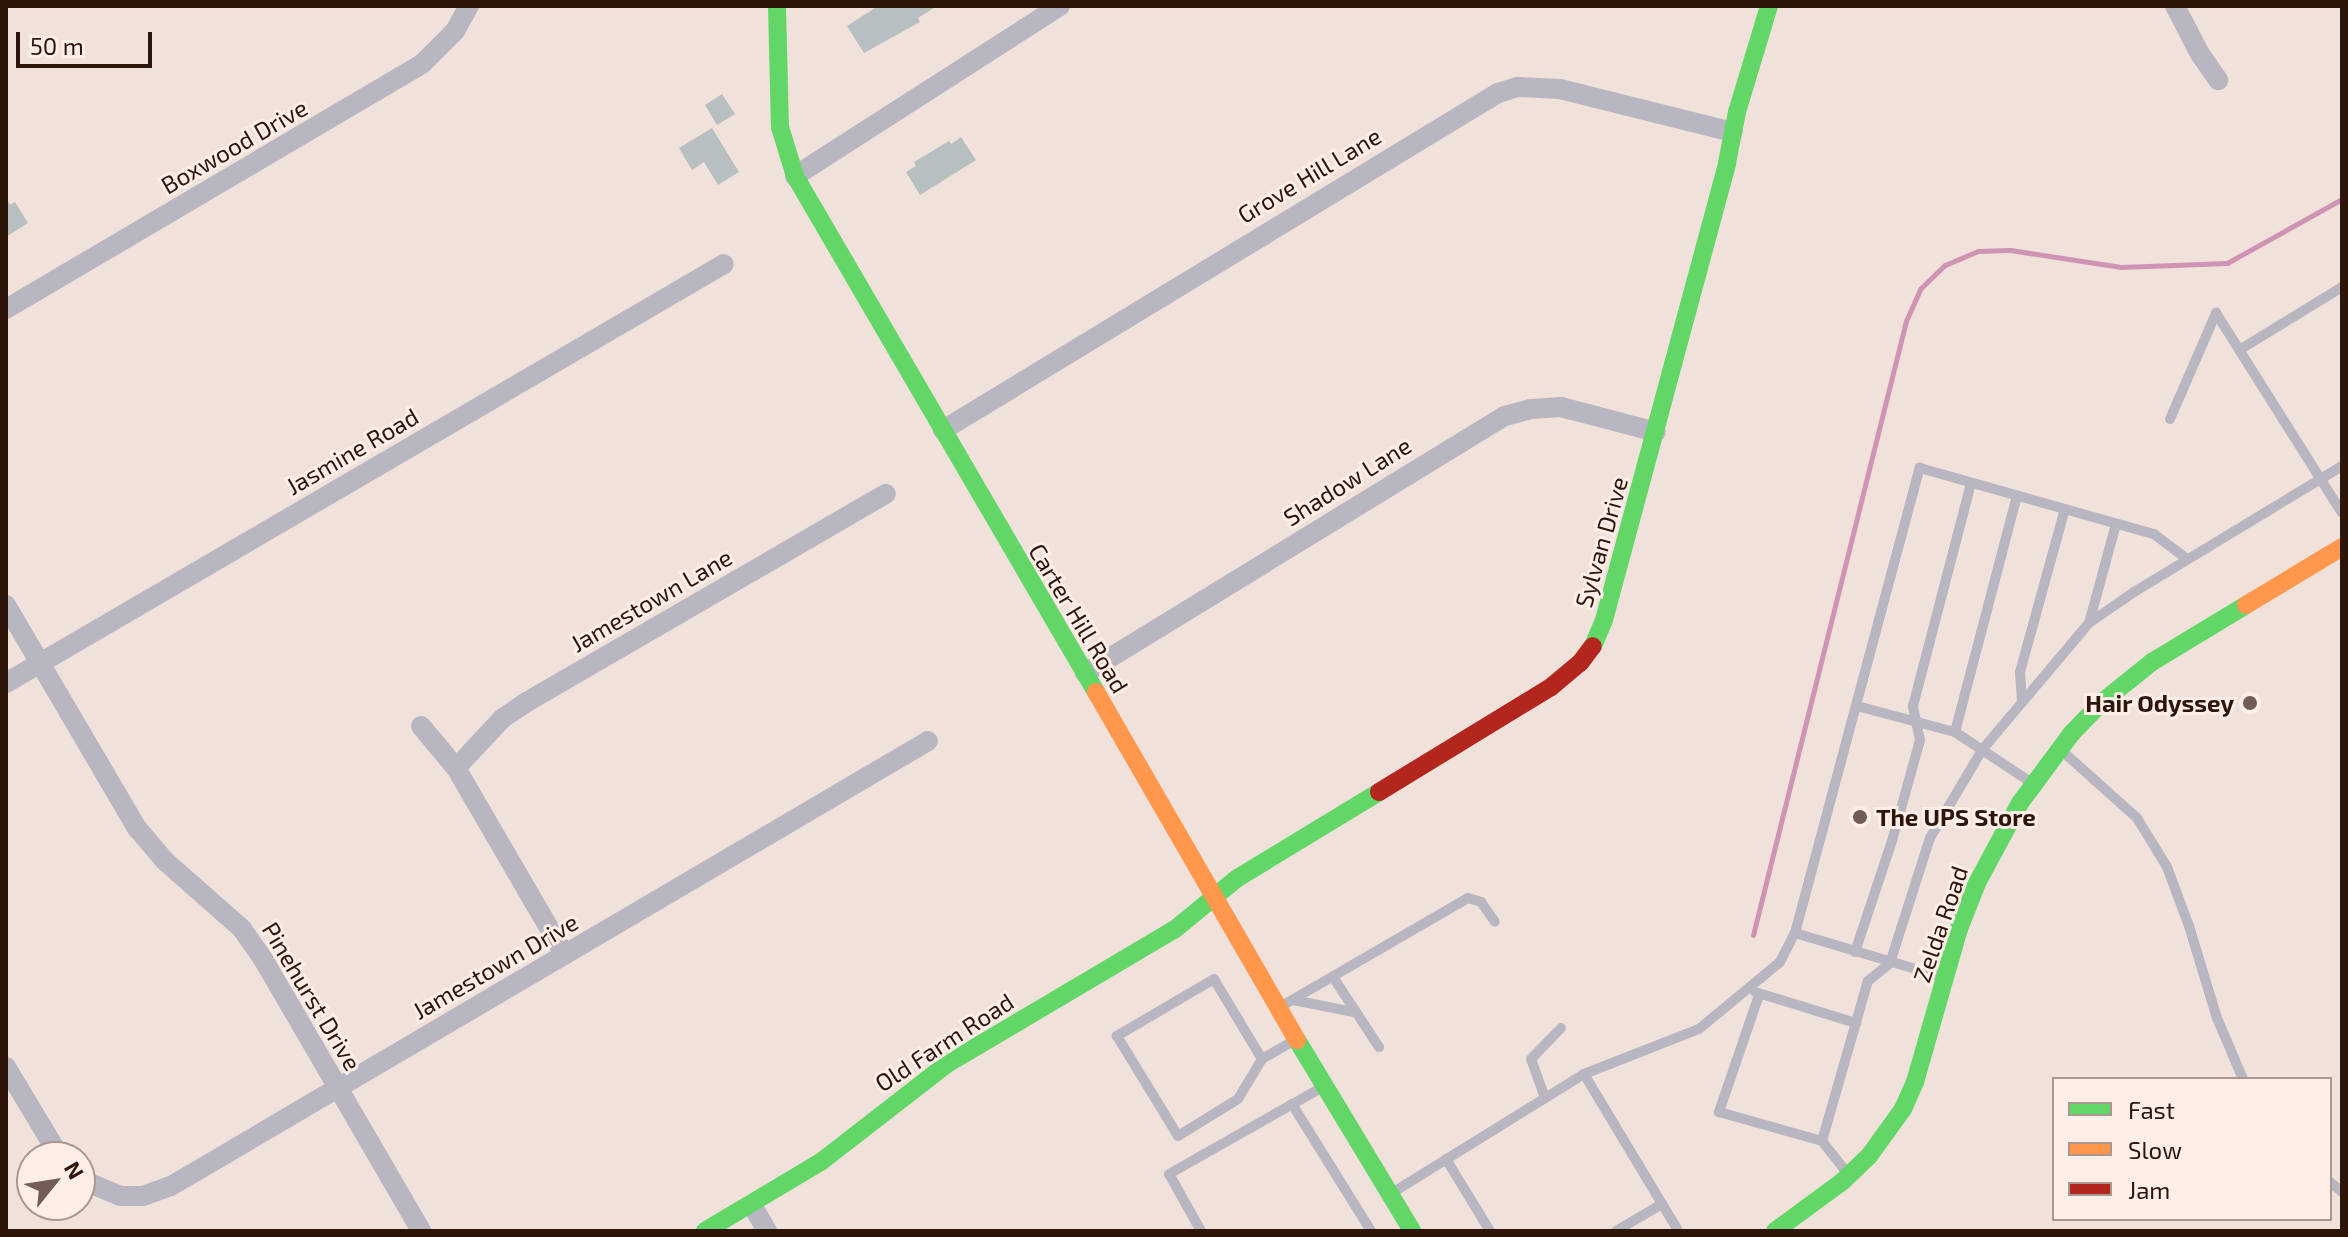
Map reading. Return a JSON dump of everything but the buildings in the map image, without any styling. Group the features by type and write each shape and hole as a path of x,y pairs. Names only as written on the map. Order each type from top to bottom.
{"main road":[{"name":"Carter Hill Road","path":"777,6 780,127 795,176 1215,900 1285,1004 1296,1039 1390,1194 1406,1227"},
{"name":"Sylvan Drive","path":"1215,900 1236,879 1551,687 1580,663 1593,646 1604,620 1656,432 1733,132 1769,6"},
{"name":"Zelda Road","path":"1775,1231 1849,1175 1881,1142 1903,1109 1915,1082 1977,883 1999,837 2059,749 2101,703 2152,662 2342,547"},
{"name":"Old Farm Road","path":"705,1231 822,1161 947,1064 1174,930 1215,900"}],"street":[{"name":"Boxwood Drive","path":"6,309 422,64 447,40 469,6"},
{"path":"795,176 1060,6"},
{"path":"2175,6 2218,80"},
{"name":"Grove Hill Lane","path":"943,430 1498,93 1518,87 1560,89 1733,132"},
{"name":"Jasmine Road","path":"6,683 724,264"},
{"name":"Shadow Lane","path":"1085,673 1505,416 1531,409 1561,407 1656,432"},
{"name":"Jamestown Lane","path":"456,768 503,718 525,703 886,494"},
{"name":"Pinehurst Drive","path":"6,605 137,828 165,861 242,929 421,1231"},
{"path":"421,726 456,768 565,955"},
{"name":"Jamestown Drive","path":"96,1186 120,1196 156,1193 928,741"},
{"path":"6,1067 50,1141"},
{"path":"752,1205 767,1231"}],"lane":[{"path":"2241,349 2342,287"},
{"path":"2170,419 2216,313 2342,513"},
{"path":"1822,1141 1868,981 1890,963 1930,838 1982,750 2089,623 2187,559 2342,466"},
{"path":"1390,1194 1584,1074 1699,1029 1754,991 1780,962 1795,933 1920,468 2154,534 2187,559"},
{"path":"1855,952 1892,841 1920,740 1913,706 1971,483"},
{"path":"1955,732 2017,496"},
{"path":"2022,701 2020,672 2065,509"},
{"path":"2089,623 2116,524"},
{"path":"1857,706 1916,725 1955,732 2033,783"},
{"path":"2059,749 2137,818 2167,867 2217,1018 2242,1077"},
{"path":"1285,1004 1468,898 1481,902 1495,922"},
{"path":"1795,933 1945,978"},
{"path":"1333,977 1353,1012 1379,1047"},
{"path":"1262,1059 1214,979 1117,1036 1178,1136 1238,1099 1262,1059 1296,1039"},
{"path":"1754,991 1856,1023"},
{"path":"1754,991 1719,1112 1822,1141 1849,1175"},
{"path":"1285,1004 1353,1012"},
{"path":"1545,1098 1531,1059 1561,1028"},
{"path":"1584,1074 1676,1230"},
{"path":"1201,1231 1169,1174 1324,1086"},
{"path":"1292,1104 1371,1231"},
{"path":"1446,1159 1490,1231"},
{"path":"1616,1231 1662,1204"}],"waterway":[{"path":"1753,935 1906,321 1921,288 1945,265 1978,251 2010,250 2121,267 2227,263 2342,199"}],"traffic: fast":[{"path":"777,6 780,127 795,176 1096,692"},
{"path":"1593,646 1604,620 1727,163 1737,112 1769,6"},
{"path":"1775,1231 1843,1181 1869,1156 1903,1109 1915,1082 1959,929 1977,883 2020,803 2071,734 2101,703 2152,662 2246,605"},
{"path":"705,1231 822,1161 947,1064 1174,930 1236,879 1379,792"},
{"path":"1297,1040 1412,1231"}],"traffic: slow":[{"path":"2246,605 2342,547"},
{"path":"1096,692 1297,1040"}],"traffic: jam":[{"path":"1379,792 1551,687 1580,663 1593,646"}],"place":[{"name":"Hair Odyssey","path":"2250,703"},
{"name":"The UPS Store","path":"1860,817"}]}
